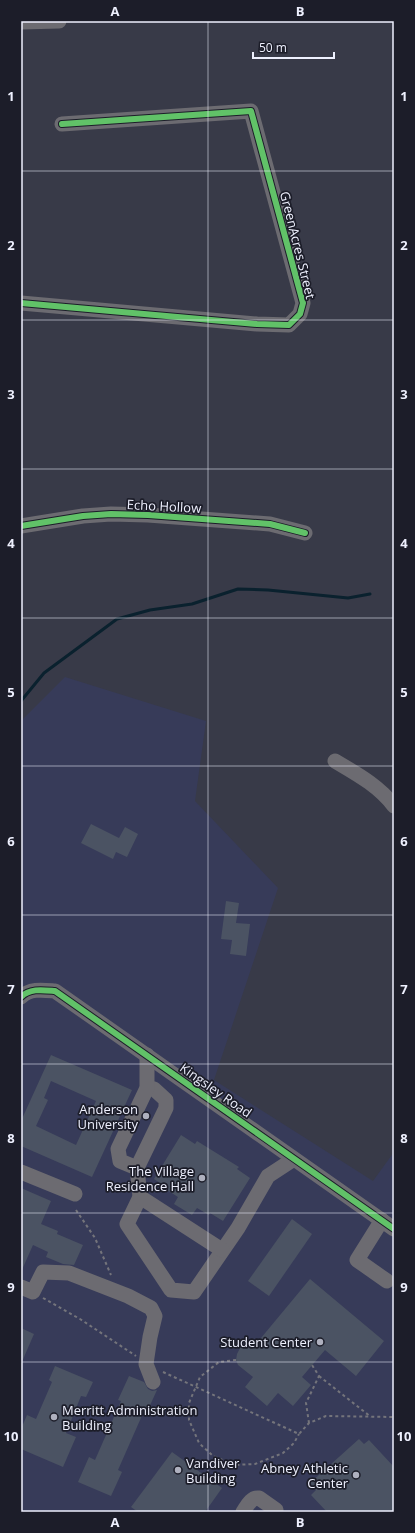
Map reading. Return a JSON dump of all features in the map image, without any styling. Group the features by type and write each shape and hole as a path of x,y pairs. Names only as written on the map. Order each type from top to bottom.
{"street":[{"path":"21,22 59,21"},
{"name":"GreenAcres Street","path":"21,303 289,326 300,314 303,303 251,111 62,124"},
{"name":"Echo Hollow","path":"21,526 83,516 111,514 148,515 270,524 305,533"},
{"path":"335,761 368,780 388,797 394,806"},
{"name":"Kingsley Road","path":"21,997 25,993 39,989 55,991 388,1224"},
{"path":"137,1168 120,1160 118,1149 147,1088 147,1055"},
{"path":"147,1088 154,1089 166,1100 166,1108 137,1168 140,1196 127,1224 171,1290 194,1292 268,1176 294,1159"},
{"path":"21,1172 75,1194"},
{"path":"140,1196 222,1250"},
{"path":"387,1281 357,1260 388,1224"},
{"path":"27,1290 43,1272 69,1273 152,1308 155,1316 150,1336 146,1364 152,1382"},
{"path":"243,1512 253,1498 259,1498 276,1511"}],"path":[{"path":"76,1210 95,1238 117,1292"},
{"path":"27,1290 80,1320 146,1364 298,1434"},
{"path":"236,1360 220,1362 200,1377 189,1403 189,1420 199,1443 213,1456 234,1465 255,1464 283,1453 294,1443 298,1434 309,1423 326,1416 394,1417"},
{"path":"312,1365 319,1376 372,1417"},
{"path":"309,1423 306,1403 319,1376"}],"shaded area":[{"name":"Anderson University","path":"65,677 206,721 195,801 278,888 214,1080 373,1181 394,1152 394,1512 21,1512 21,721"}],"building":[{"path":"91,824 119,838 125,827 138,834 127,857 116,852 113,859 81,843"},
{"path":"226,901 239,903 236,923 250,924 246,956 230,954 232,940 221,939"},
{"path":"51,1055 132,1090 92,1177 21,1146 21,1121","holes":["51,1081 96,1101 76,1145 36,1126 48,1100 44,1098"]},
{"name":"The Village Residence Hall","path":"181,1135 195,1144 197,1141 239,1167 237,1169 250,1178 223,1221 210,1213 209,1215 197,1208 192,1215 174,1204 178,1197 154,1179"},
{"path":"21,1188 51,1201 41,1224 58,1231 57,1234 83,1245 74,1265 63,1264 46,1257 48,1252 33,1245 21,1272"},
{"path":"292,1219 312,1234 269,1296 248,1281"},
{"name":"Student Center","path":"310,1279 384,1341 356,1376 325,1350 302,1377 311,1385 293,1406 278,1393 267,1406 245,1387 253,1377 238,1365 236,1360 237,1354 240,1348 247,1344 256,1344"},
{"path":"21,1328 34,1334 21,1364"},
{"name":"Merritt Administration Building","path":"55,1366 93,1382 86,1397 81,1396 66,1433 76,1437 63,1467 21,1449 21,1429 27,1415 36,1419 52,1382 49,1380"},
{"path":"129,1376 144,1382 148,1389 152,1391 157,1390 147,1412 144,1411 118,1470 122,1472 111,1496 78,1482 89,1457 95,1460 121,1401 118,1400"},
{"name":"Abney Athletic Center","path":"359,1439 364,1444 369,1440 394,1467 394,1512 327,1512 311,1495 316,1490 310,1483"},
{"name":"Vandiver Building","path":"172,1452 222,1488 205,1512 138,1512 131,1507"}],"waterway":[{"path":"21,701 44,673 117,619 150,610 192,604 238,589 268,590 348,598 370,594"}],"cycle path":[{"path":"21,303 257,324 289,325 300,314 303,303 251,111 62,124"},
{"path":"21,526 83,516 111,514 148,515 270,524 305,533"},
{"path":"21,997 28,992 33,991 55,991 394,1229"}],"place":[{"name":"Anderson University","path":"146,1116"},
{"name":"The Village Residence Hall","path":"202,1178"},
{"name":"Student Center","path":"320,1342"},
{"name":"Merritt Administration Building","path":"54,1417"},
{"name":"Vandiver Building","path":"178,1470"},
{"name":"Abney Athletic Center","path":"356,1475"}]}
